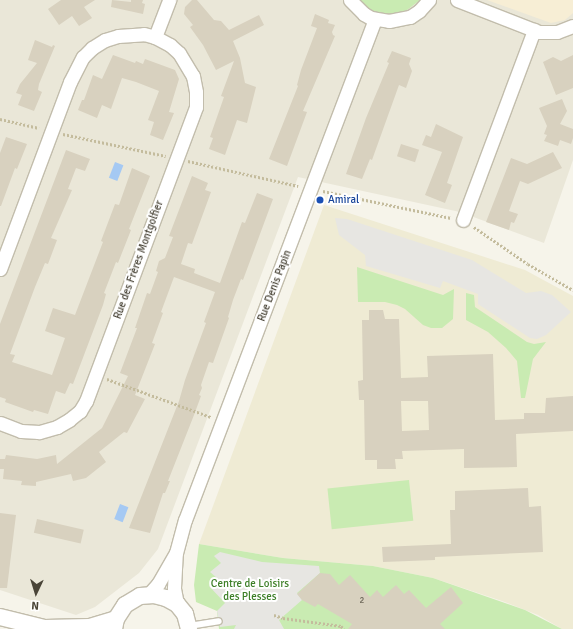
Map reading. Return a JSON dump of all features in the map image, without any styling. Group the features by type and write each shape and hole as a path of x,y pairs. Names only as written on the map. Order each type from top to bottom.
{"street":[{"path":"156,36 169,0"},
{"path":"350,0 364,14 375,19 389,21 410,17 419,11 428,0"},
{"path":"457,0 534,30 548,33 557,32 573,26"},
{"name":"Rue Denis Papin","path":"177,604 174,588 176,553 185,520 375,19"},
{"path":"464,220 534,30"},
{"name":"Rue des Frères Montgolfier","path":"0,269 51,131 75,70 83,57 92,48 105,40 118,36 144,34 156,36 167,42 179,53 193,76 196,92 196,106 86,401 80,411 57,427 39,432 21,431 0,423"},
{"name":"Rue Denis Papin","path":"148,595 158,584 176,553"},
{"path":"0,617 46,628 90,627 115,624 125,605 140,596 148,595 160,596 177,604 185,614 189,628"}],"lane":[{"path":"189,628 219,621"}],"path":[{"path":"0,119 311,189 464,220 528,264 573,290"},
{"path":"96,376 223,421"},
{"path":"274,615 283,618 341,626 344,629"}],"shaded area":[{"path":"0,0 573,0 573,160 544,243 460,212 298,177 158,549 139,573 95,607 76,615 0,590"},
{"path":"487,0 573,0 573,13 565,20 551,23"},
{"path":"324,205 525,270 573,296 573,629 562,629 538,615 502,601 433,578 373,566 283,558 199,544"},
{"path":"335,218 347,219 472,260 526,293 541,291 552,295 571,312 546,335 537,339 530,338 478,304 478,294 443,281 440,288 366,266 365,255 339,235"},
{"path":"220,552 262,562 319,566 320,573 297,593 302,600 279,620 284,629 234,629 236,625 220,627 217,611 225,603 209,586 217,578 210,572 221,563 214,556"}],"green space":[{"path":"358,0 420,0 407,10 395,14 383,14 370,10"},
{"path":"357,267 443,295 454,289 453,319 442,328 431,328 423,325 405,309 397,305 385,302 358,302"},
{"path":"466,293 474,295 475,307 527,342 534,344 546,342 533,359 525,398 521,398 517,361 506,348 488,332 466,320"},
{"path":"409,480 413,521 332,529 327,489"},
{"name":"Centre de Loisirs des Plesses","path":"199,544 283,558 373,566 433,578 525,610 562,629 219,629 217,611 196,602 194,585"}],"water":[{"path":"115,162 123,165 117,181 109,178"},
{"path":"120,504 128,507 123,522 114,519"}],"building":[{"path":"61,0 95,0 84,7 92,18 79,26 72,16 59,25 48,9"},
{"path":"112,0 131,2 131,0 143,0 142,3 145,4 143,14 111,7"},
{"path":"192,0 197,0 214,20 221,21 229,30 259,15 264,25 233,41 240,58 245,83 256,87 247,123 237,120 225,155 209,149 213,138 210,137 224,97 221,96 234,61 216,70 203,45 190,27 193,25 184,14 185,7"},
{"path":"315,14 329,20 328,23 335,25 332,32 335,36 303,111 307,112 287,166 269,159 298,86 301,70 317,28 311,26"},
{"path":"35,40 52,47 53,45 55,46 39,84 38,90 42,92 34,111 18,105 22,95 16,93 20,84 37,63 28,60"},
{"path":"392,51 411,58 409,64 412,71 406,88 399,85 372,160 370,159 362,179 346,174 366,118 389,63 387,62"},
{"path":"113,55 135,63 136,61 143,64 145,59 175,70 179,79 169,112 174,113 163,140 150,135 154,122 148,120 159,91 136,82 122,78 111,109 102,105 97,118 78,110 82,100 84,100 93,75 102,79"},
{"path":"573,55 573,88 556,95 543,62 553,57 561,61"},
{"path":"562,99 567,111 560,124 573,129 573,138 571,144 560,140 558,146 544,141 547,135 544,134 547,126 539,108"},
{"path":"436,124 463,137 447,183 452,185 445,203 425,195 442,152 422,145 426,135 431,137"},
{"path":"6,137 27,144 17,169 15,168 0,206 0,153"},
{"path":"401,144 419,150 415,162 397,156"},
{"path":"66,150 90,159 85,171 76,168 68,189 72,190 51,238 57,240 48,264 45,263 35,287 10,354 15,355 12,362 52,375 65,338 45,331 53,308 75,315 103,242 101,241 115,204 119,205 132,168 150,176 129,229 131,230 104,293 106,294 103,305 73,384 70,383 65,394 56,391 48,414 34,410 33,412 5,402 6,399 0,397 0,324"},
{"path":"553,152 562,168 528,184 520,181 509,211 518,214 514,223 511,222 509,230 486,222 511,158 527,164"},
{"path":"192,176 208,183 205,190 211,192 192,244 188,243 181,264 195,269 194,273 220,283 242,222 245,223 257,193 273,199 243,280 241,279 233,300 229,318 213,363 209,362 201,385 202,388 199,395 201,396 168,481 170,481 165,493 163,493 150,533 129,528 179,401 215,292 174,277 161,312 163,313 152,343 155,344 135,395 145,399 127,433 124,432 99,452 106,462 86,478 73,481 71,474 36,482 36,486 21,485 22,481 3,479 4,469 0,469 0,459 5,459 6,455 37,459 56,455 57,464 102,428 128,376 120,373 137,328 135,328 147,293 150,294 158,272 156,271 159,261 165,258 173,237 169,236"},
{"path":"369,310 383,310 385,319 399,319 401,378 428,377 427,356 493,354 495,420 524,419 524,413 545,413 546,398 573,396 573,431 516,434 517,467 464,468 464,449 402,451 403,459 395,459 396,469 377,469 377,460 365,460 364,400 359,400 358,381 363,380 362,320 369,320","holes":["401,401 428,401 429,430 402,431"]},
{"path":"528,488 529,507 541,506 543,552 435,557 435,560 383,562 382,547 451,544 450,510 455,510 455,491"},
{"path":"0,513 16,515 7,588 0,588"},
{"path":"37,519 84,530 81,543 34,533"},
{"path":"320,573 330,574 339,585 350,575 370,597 377,590 383,597 396,585 404,594 409,590 426,608 451,587 463,603 440,624 445,629 348,629 352,624 318,604 315,607 302,600 297,594"}],"place":[{"name":"Amiral","path":"320,200"}]}
